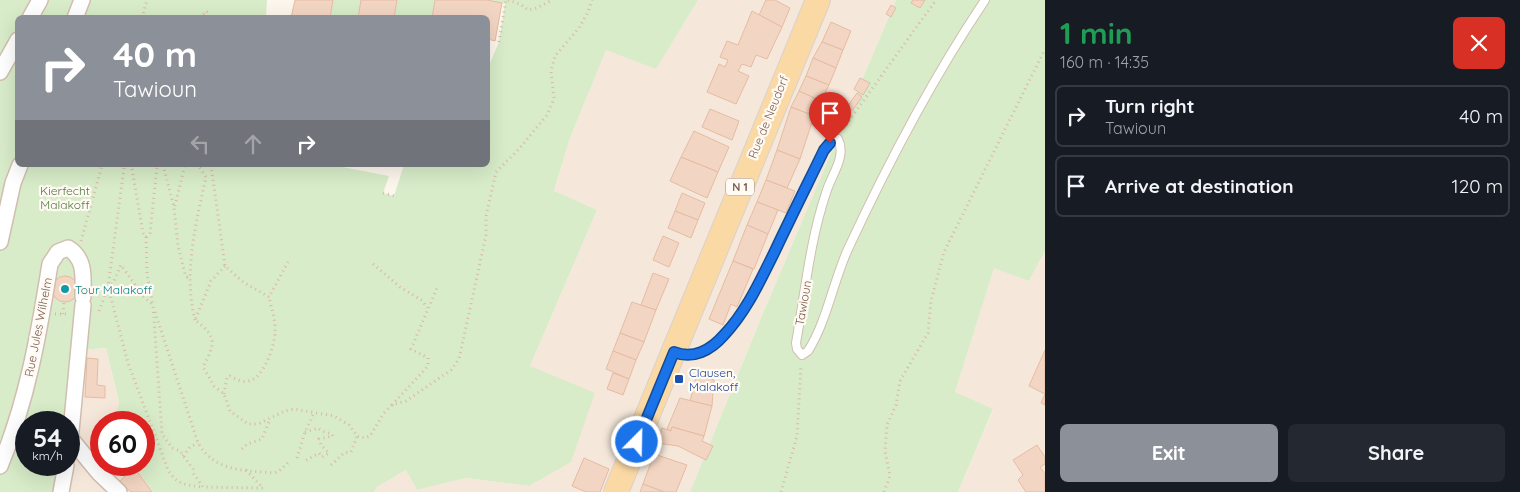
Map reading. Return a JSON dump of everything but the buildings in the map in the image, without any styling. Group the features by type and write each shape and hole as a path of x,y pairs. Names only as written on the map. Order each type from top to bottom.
{"main road":[{"name":"Rue de Neudorf","path":"616,492 818,0"}],"street":[{"path":"32,15 40,0"},
{"path":"76,15 82,0"},
{"path":"0,72 15,45"},
{"path":"0,242 13,183 19,167"},
{"name":"Rue Jules Wilhelm","path":"20,411 30,375 50,264 58,252 68,248 78,253 84,269 73,411"},
{"name":"Rue Jules Wilhelm","path":"0,466 15,427"},
{"path":"80,455 119,492"},
{"path":"61,492 64,476"}],"lane":[{"name":"Tawioun","path":"838,139 842,148 841,157 826,192 818,218 796,343 797,350 802,355 813,344 845,257 877,187 921,104 985,0"},
{"path":"674,352 684,356 696,355 724,335 755,291 824,150 830,143 838,139"}],"path":[{"path":"143,15 147,0"},
{"path":"499,42 507,0 520,4 528,10 537,8 552,0"},
{"path":"392,405 406,400 451,370 459,359 486,235 486,216 496,172 519,149 547,115 554,99 551,71 555,56 563,44 579,28 592,0"},
{"path":"838,139 843,127 936,0"},
{"path":"884,492 890,476 885,452 887,425 896,405 900,381 928,333 933,293 944,252 1045,49"},
{"path":"81,240 101,167"},
{"path":"97,316 108,287 110,260 125,167"},
{"path":"130,167 132,169 143,233 146,237 147,274 153,306 162,434 172,448 180,451 184,456 194,469 194,474 203,487"},
{"path":"146,237 150,233 157,168 159,167"},
{"path":"163,167 174,207 178,246 185,274 187,277 191,274"},
{"path":"174,207 184,167"},
{"path":"199,167 206,177"},
{"path":"211,167 225,266 243,282 269,297"},
{"path":"213,177 210,173 206,177 196,223 191,274 192,307 195,320 208,330 212,338 212,348 203,367 214,386 224,394"},
{"path":"383,193 395,196"},
{"path":"288,262 269,297 276,331 271,354 259,374 251,381 243,382 230,376 227,377 224,394 230,411 243,422 258,424 294,409 334,416 349,425 357,436 365,438 370,436 384,412 428,366 428,358 411,350 437,288"},
{"path":"373,264 400,287 423,301 427,308"},
{"path":"108,287 113,283 121,265 143,296 153,306 198,443 213,462 245,470 274,473 290,461"},
{"path":"195,320 211,281 225,266"},
{"path":"108,287 128,363 173,479 182,484 203,487 263,488 245,470"},
{"path":"63,314 64,302"},
{"path":"52,313 70,314"},
{"path":"781,492 797,436 802,355"},
{"path":"297,458 305,432 314,413"},
{"path":"242,449 247,444 262,439 271,418"},
{"path":"305,432 318,428 333,436 319,439 321,445 329,453 322,457 319,453 305,462"},
{"path":"331,465 344,453 351,452 357,436"},
{"path":"184,456 190,447 198,443"}],"shaded area":[{"path":"698,0 896,0 761,318 690,492 374,492 377,487 406,470 417,490 466,478 529,486 530,366 597,210 554,192 570,138 606,49 656,68"},
{"path":"1045,251 1045,492 958,492 993,410 955,392 994,267 1029,281"},
{"path":"106,348 120,411 90,411 90,476 142,476 153,492 61,492 63,476 80,476 80,411 72,411 80,350"}],"green space":[{"name":"Kierfecht Malakoff","path":"0,0 267,0 266,15 15,15 15,167 342,167 389,176 383,193 394,196 403,167 490,167 490,63 499,42 505,4 487,0 698,0 656,69 606,50 570,138 554,191 597,210 530,366 595,393 571,462 529,486 466,478 417,490 406,470 377,487 374,492 153,492 142,476 155,476 155,411 117,411 119,403 106,348 80,350 71,411 15,411 15,476 64,476 61,492 0,492"},
{"path":"333,0 361,0 358,15 331,15"},
{"path":"397,0 435,0 432,15 394,15"},
{"path":"896,0 1045,0 1045,251 1029,281 994,268 955,392 993,409 958,492 690,492 761,318"}],"place":[{"name":"Tour Malakoff","path":"65,289"},
{"name":"Clausen, Malakoff","path":"679,379"}],"route":[{"path":"637,442 674,352 684,356 696,355 724,335 741,314 755,291 824,150 830,143"}]}
